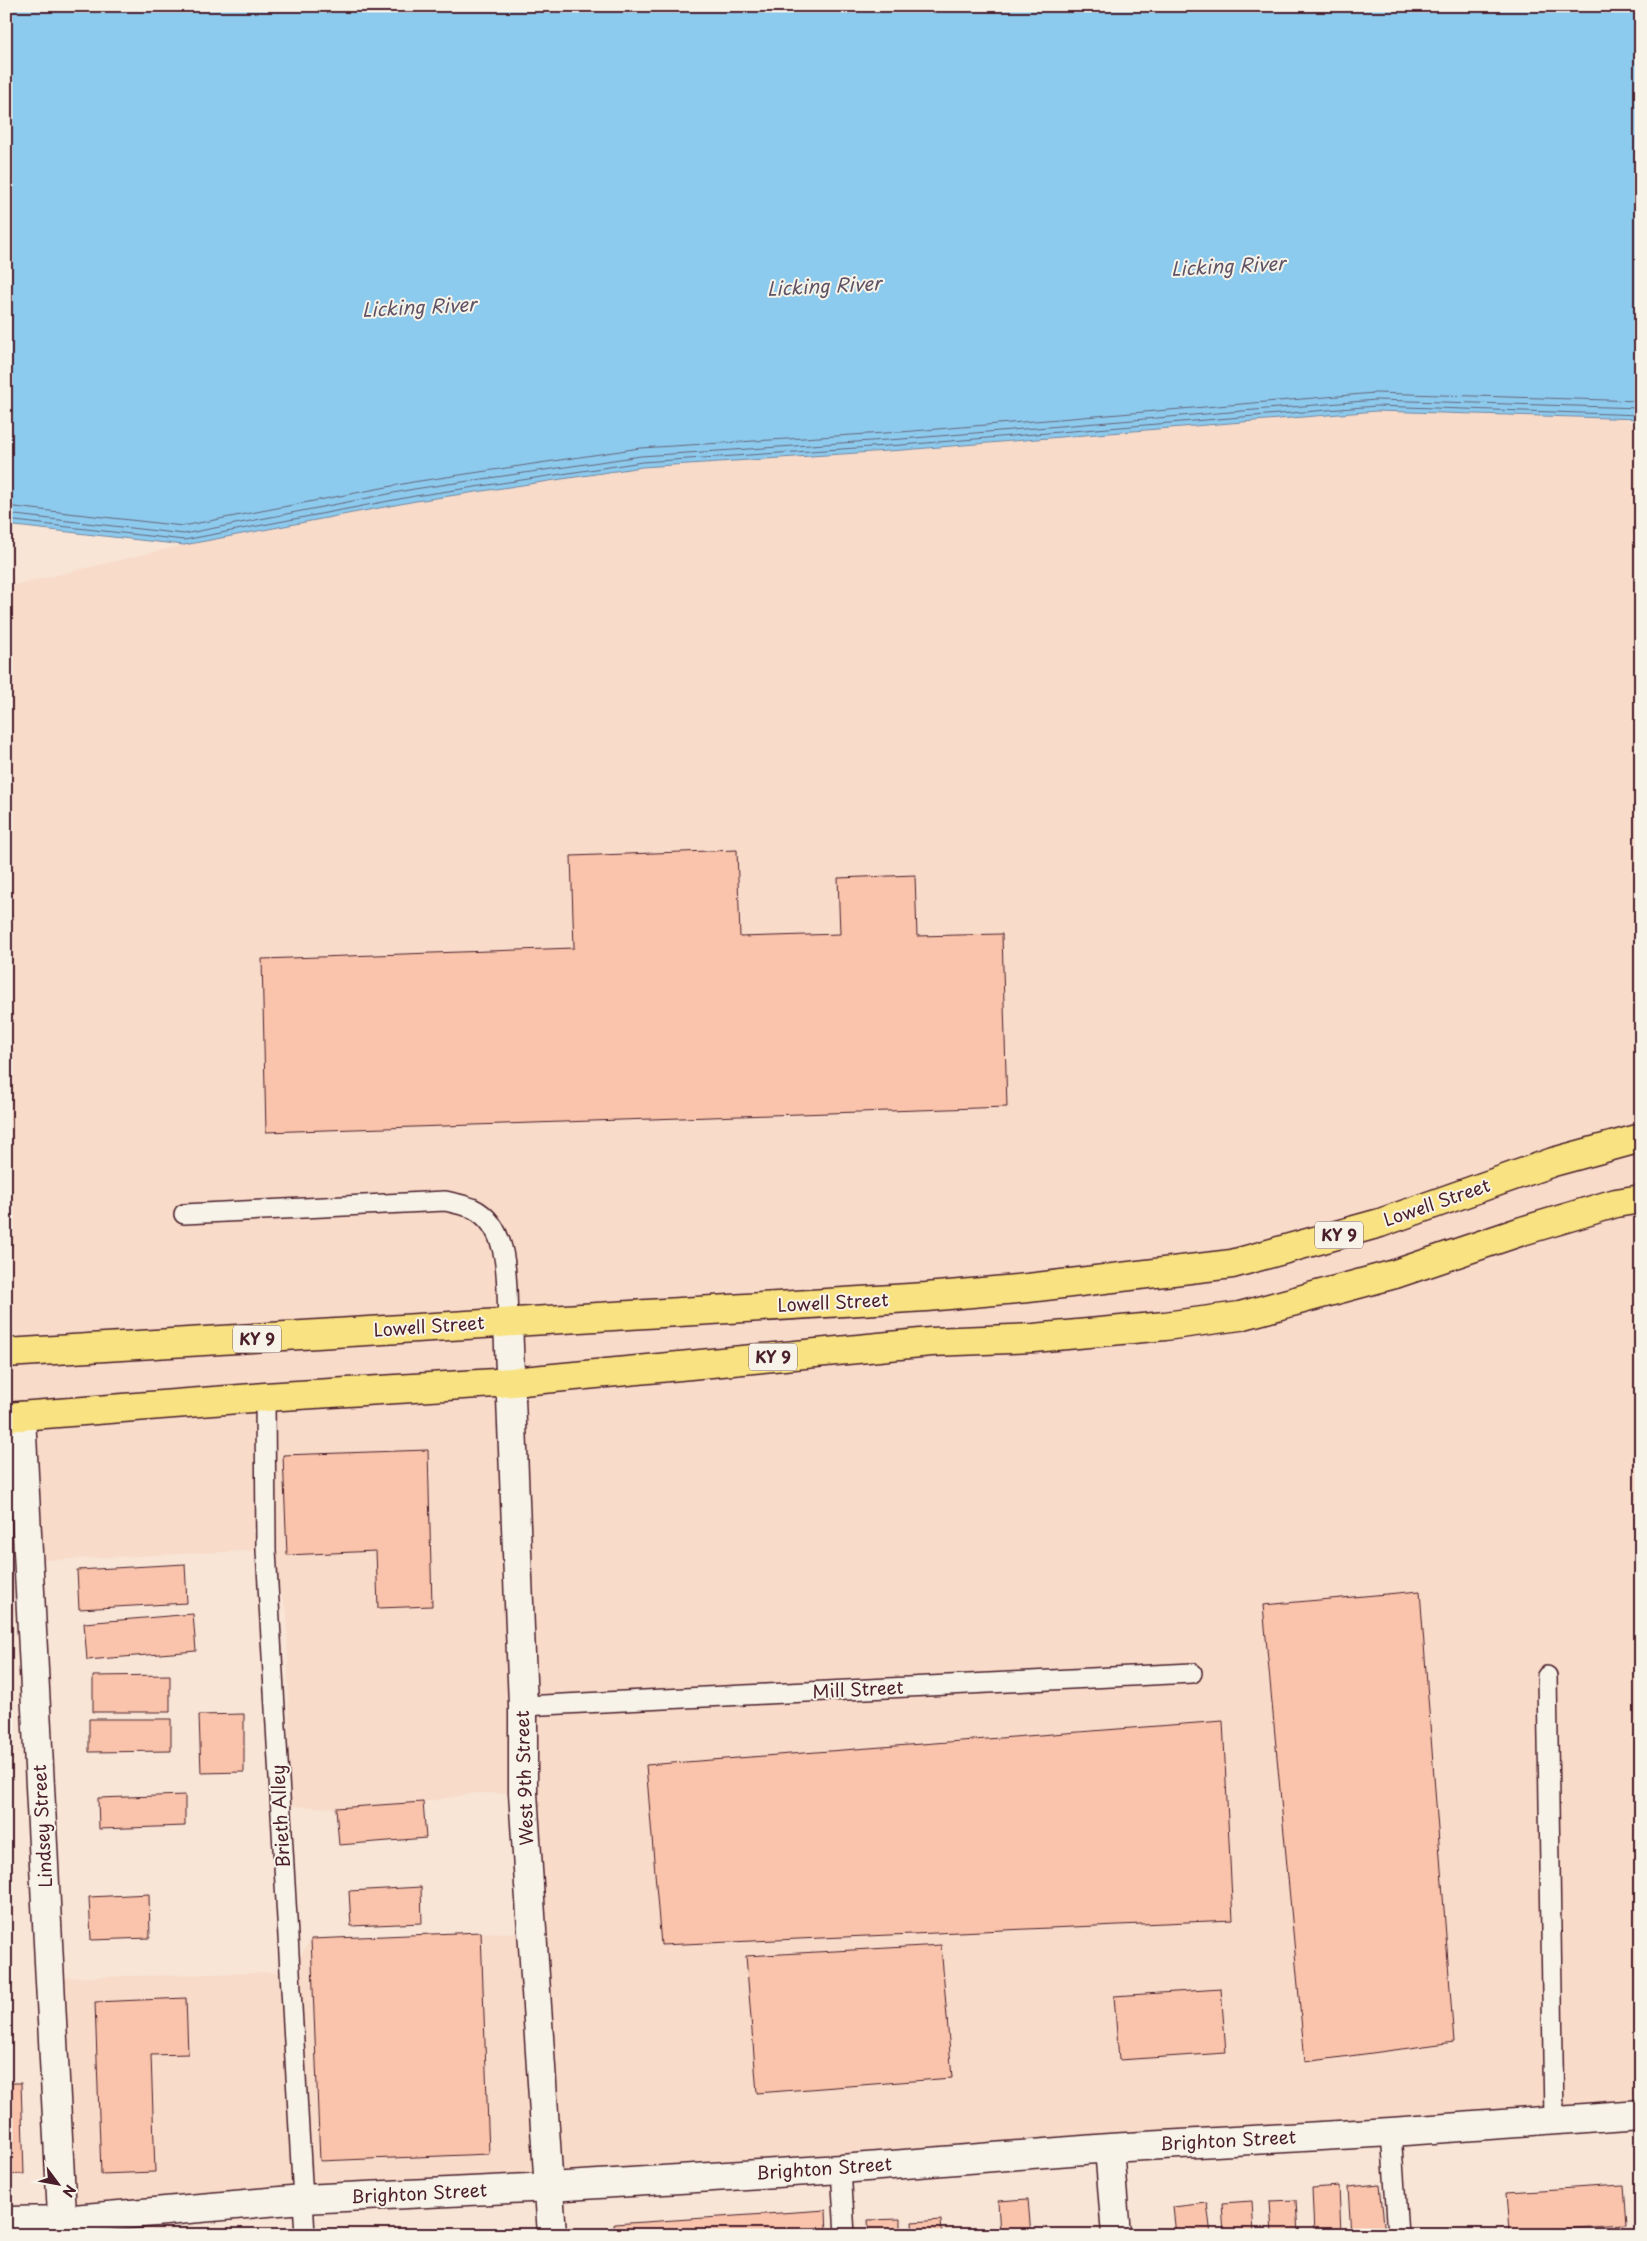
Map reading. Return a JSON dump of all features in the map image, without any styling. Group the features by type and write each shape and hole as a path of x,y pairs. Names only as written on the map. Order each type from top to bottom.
{"main road":[{"name":"Lowell Street","path":"6,1353 926,1297 1028,1288 1232,1264 1380,1223 1553,1162 1641,1138"},
{"name":"KY 9","path":"14,1417 265,1397 512,1382 931,1342 1034,1338 1165,1326 1240,1316 1377,1280 1522,1231 1616,1203 1641,1199"}],"street":[{"name":"West 9th Street","path":"508,1322 512,1382 523,1706 523,1793 552,2235"},
{"name":"Lindsey Street","path":"14,1417 63,2227"},
{"name":"Brighton Street","path":"6,2221 63,2227 303,2199 550,2187 840,2169 1110,2148 1391,2132 1641,2114"},
{"path":"1110,2148 1116,2235"}],"lane":[{"path":"184,1214 445,1201 471,1208 484,1216 496,1231 502,1245 508,1322"},
{"name":"Brieth Alley","path":"265,1397 266,1550 305,2235"},
{"name":"Mill Street","path":"523,1706 1192,1674"},
{"path":"1546,1676 1554,2120"},
{"path":"1391,2132 1398,2235"},
{"path":"840,2169 845,2235"}],"shaded area":[{"path":"1376,411 1624,419 1641,427 1641,2114 62,2220 51,1978 290,1972 311,1939 481,1932 533,1933 523,1793 475,1793 423,1802 336,1808 290,1806 287,1611 266,1550 27,1561 6,1417 6,587 184,545 416,501 642,467 903,450"}],"water":[{"name":"Licking River","path":"6,6 1641,6 1641,419 1376,411 903,450 642,467 416,501 184,545 6,525"}],"building":[{"path":"737,850 740,937 840,934 838,878 915,875 917,936 1002,934 1007,1107 266,1132 262,959 574,948 571,856"},
{"path":"428,1450 432,1606 378,1608 376,1551 287,1555 283,1455"},
{"path":"185,1564 187,1603 79,1609 77,1570"},
{"path":"1420,1591 1454,2042 1305,2062 1263,1605"},
{"path":"193,1614 196,1651 87,1660 84,1623"},
{"path":"170,1675 170,1712 93,1712 93,1676"},
{"path":"244,1714 244,1772 201,1773 199,1715"},
{"path":"89,1719 171,1719 171,1751 89,1752"},
{"path":"1223,1721 1233,1920 661,1945 646,1765"},
{"path":"185,1795 185,1826 99,1829 98,1798"},
{"path":"423,1802 426,1838 339,1845 336,1808"},
{"path":"421,1887 422,1923 351,1926 349,1891"},
{"path":"149,1894 150,1938 91,1940 89,1897"},
{"path":"481,1932 489,2154 320,2161 311,1939"},
{"path":"941,1945 952,2078 757,2093 746,1956"},
{"path":"1221,1989 1226,2053 1119,2060 1114,1996"},
{"path":"186,1998 188,2054 151,2055 155,2172 101,2174 95,2002"},
{"path":"6,2083 21,2083 24,2174 6,2175"},
{"path":"1380,2184 1385,2235 1351,2235 1348,2187"},
{"path":"1623,2185 1626,2225 1510,2232 1507,2192"},
{"path":"1339,2186 1341,2235 1314,2235 1312,2188"},
{"path":"1028,2199 1031,2235 1000,2235 998,2201"},
{"path":"1296,2200 1298,2235 1272,2235 1270,2201"},
{"path":"1252,2201 1254,2235 1224,2235 1222,2203"},
{"path":"1207,2203 1211,2235 1176,2235 1173,2207"},
{"path":"826,2210 827,2235 615,2235 614,2224"},
{"path":"900,2219 900,2235 869,2235 868,2220"},
{"path":"941,2220 942,2235 913,2235 912,2222"}]}
